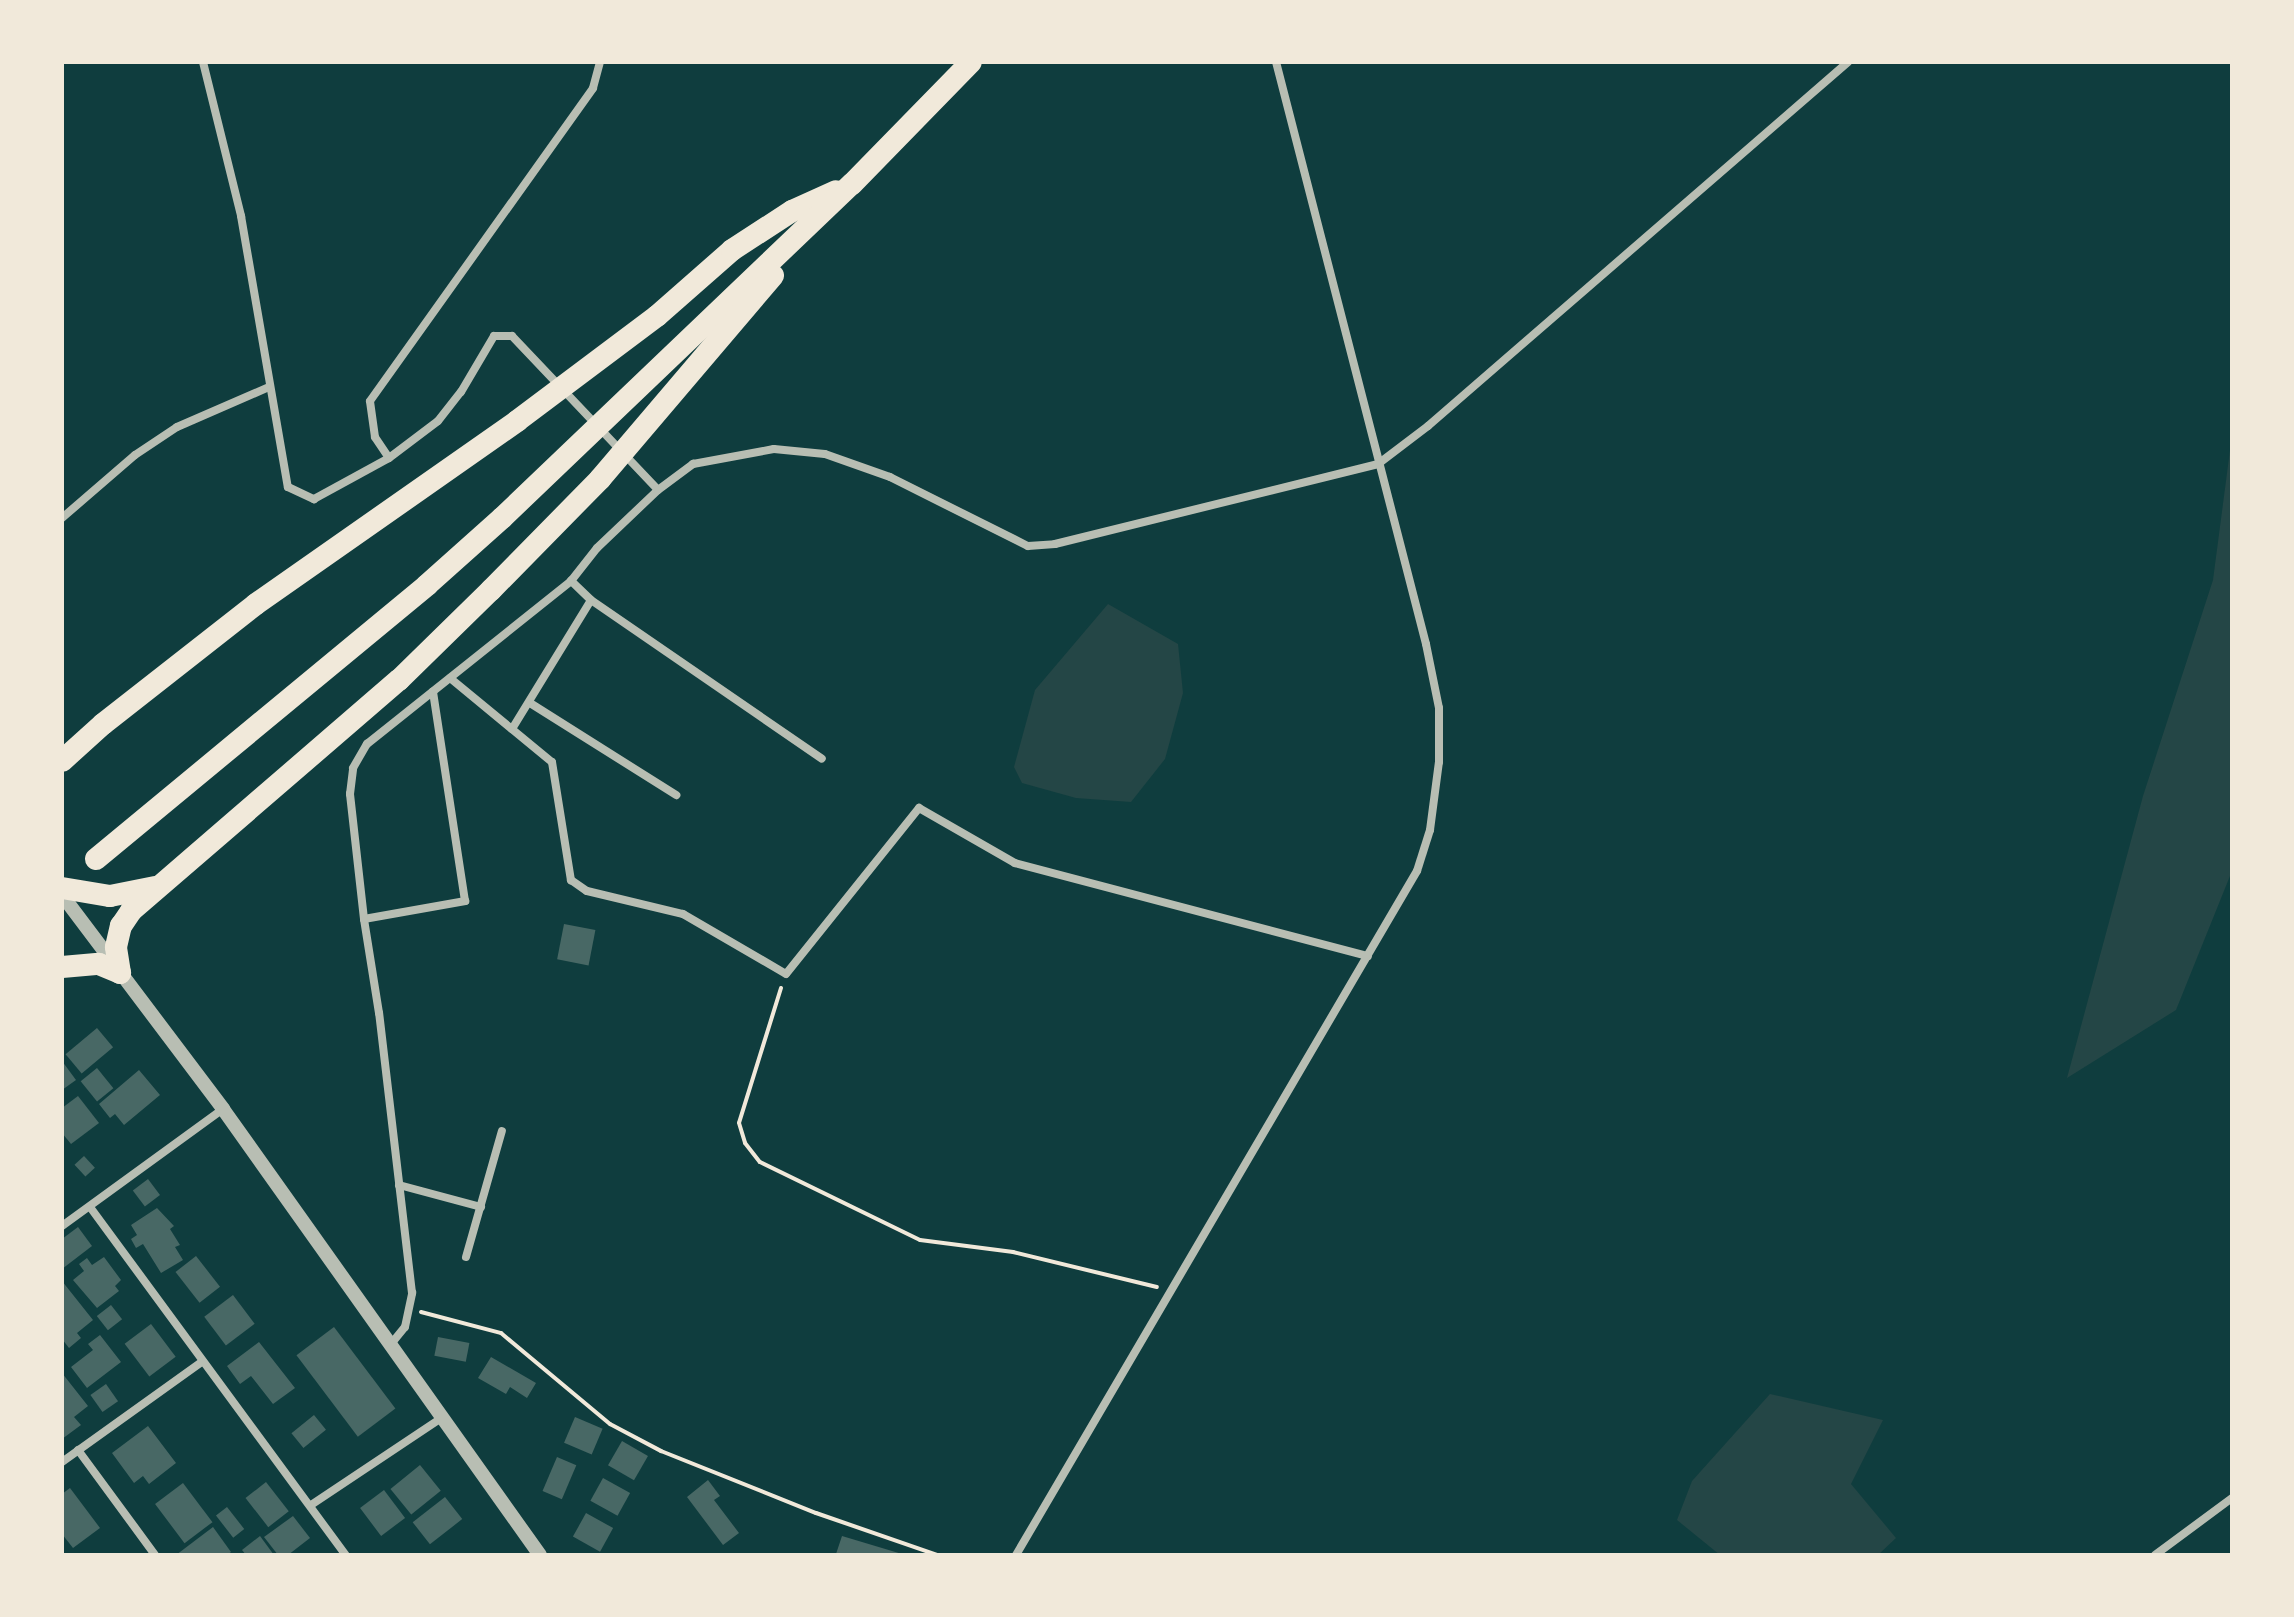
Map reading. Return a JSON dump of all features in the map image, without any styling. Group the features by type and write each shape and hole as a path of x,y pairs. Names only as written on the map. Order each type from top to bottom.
{"highway":[{"path":"96,859 427,585 852,184 971,62"},
{"path":"62,761 219,633 517,421 657,316 732,250 792,211 852,184"},
{"path":"120,973 116,947 121,926 156,886 399,680 491,590 600,479 852,184"},
{"path":"62,888 110,896 156,886"},
{"path":"62,967 99,964 120,973"}],"street":[{"path":"203,62 241,216 288,487 314,499 389,458 438,421 461,392 494,336 512,336 658,490"},
{"path":"389,458 375,437 370,401 593,88 600,62"},
{"path":"1016,1555 1417,871 1430,830 1439,762 1439,708 1426,644 1276,62"},
{"path":"391,1344 405,1327 411,1309 379,1013 364,919 350,794 353,768 367,744 571,581 597,548 658,490 693,464 774,449 825,454 890,477 1028,546 1055,544 1378,464 1428,426 1848,62"},
{"path":"62,518 135,455 177,427 269,387"},
{"path":"571,581 591,600 822,759"},
{"path":"512,729 591,600"},
{"path":"450,678 552,762 571,880 587,891 683,914 786,974 919,808 1015,863 1368,956"},
{"path":"364,919 465,901 433,691"},
{"path":"530,703 676,795"},
{"path":"62,895 223,1109 540,1555"},
{"path":"62,1226 223,1109"},
{"path":"466,1257 502,1131"},
{"path":"399,1185 481,1207"},
{"path":"90,1207 346,1555"},
{"path":"62,1462 203,1361"},
{"path":"311,1505 443,1417"},
{"path":"78,1450 155,1555"},
{"path":"2155,1555 2232,1498"}],"path":[{"path":"786,974 739,1123 745,1143 760,1162 920,1240 1013,1252 1172,1291"},
{"path":"411,1309 501,1333 610,1424 661,1451 816,1513 937,1555"}],"shaded area":[{"path":"2232,435 2232,871 2176,1010 2067,1078 2143,796 2213,580"},
{"path":"1108,604 1178,644 1183,693 1165,759 1131,802 1076,798 1022,783 1014,767 1035,690"},
{"path":"1770,1394 1883,1420 1851,1484 1896,1538 1878,1555 1720,1555 1677,1520 1692,1481"}],"building":[{"path":"564,924 595,930 589,965 557,959"},
{"path":"97,1028 113,1047 82,1074 66,1054"},
{"path":"62,1061 76,1080 62,1090"},
{"path":"97,1068 113,1088 97,1101 81,1081"},
{"path":"139,1070 160,1095 124,1125 115,1114 110,1118 99,1104"},
{"path":"78,1096 99,1123 71,1144 62,1133 62,1108"},
{"path":"84,1156 95,1168 85,1177 74,1165"},
{"path":"148,1179 160,1195 145,1206 133,1190"},
{"path":"157,1208 174,1226 170,1229 180,1245 175,1247 183,1260 161,1273 143,1244 136,1248 131,1239 137,1235 131,1225"},
{"path":"78,1227 92,1246 62,1269 62,1239"},
{"path":"196,1256 220,1287 200,1303 176,1272"},
{"path":"104,1257 121,1280 115,1286 119,1291 97,1308 73,1280 84,1271 79,1264 87,1258 92,1265"},
{"path":"62,1281 93,1320 77,1333 81,1338 69,1348 62,1339"},
{"path":"233,1295 255,1324 226,1345 204,1317"},
{"path":"111,1305 122,1319 108,1330 97,1316"},
{"path":"151,1324 176,1357 149,1377 125,1344"},
{"path":"334,1327 395,1408 358,1437 296,1355"},
{"path":"100,1335 121,1362 87,1388 71,1367 93,1350 88,1344"},
{"path":"438,1337 469,1343 466,1362 434,1356"},
{"path":"259,1342 295,1388 273,1404 251,1376 240,1384 227,1366"},
{"path":"491,1357 536,1383 527,1398 510,1387 506,1394 478,1378"},
{"path":"62,1373 88,1406 74,1417 81,1425 62,1439"},
{"path":"106,1384 118,1401 102,1412 90,1395"},
{"path":"314,1415 326,1430 303,1448 291,1433"},
{"path":"575,1417 603,1429 592,1454 564,1443"},
{"path":"148,1426 176,1463 149,1484 143,1476 134,1483 112,1453"},
{"path":"622,1441 648,1456 634,1480 608,1465"},
{"path":"557,1457 576,1465 562,1499 543,1491"},
{"path":"420,1465 441,1491 411,1515 390,1489"},
{"path":"603,1478 630,1493 618,1516 590,1501"},
{"path":"708,1480 720,1496 714,1500 739,1533 723,1545 687,1497"},
{"path":"266,1482 289,1511 268,1527 246,1498"},
{"path":"183,1483 212,1522 185,1543 155,1504"},
{"path":"70,1488 100,1528 73,1548 62,1534 62,1494"},
{"path":"384,1490 405,1518 381,1536 360,1508"},
{"path":"445,1497 462,1519 430,1544 413,1522"},
{"path":"227,1507 244,1529 233,1538 216,1516"},
{"path":"586,1513 613,1528 600,1552 573,1537"},
{"path":"293,1516 310,1538 288,1555 278,1555 264,1537"},
{"path":"213,1527 231,1552 227,1555 176,1555"},
{"path":"260,1536 274,1555 246,1555 242,1550"},
{"path":"842,1536 902,1554 902,1555 836,1554"}]}
